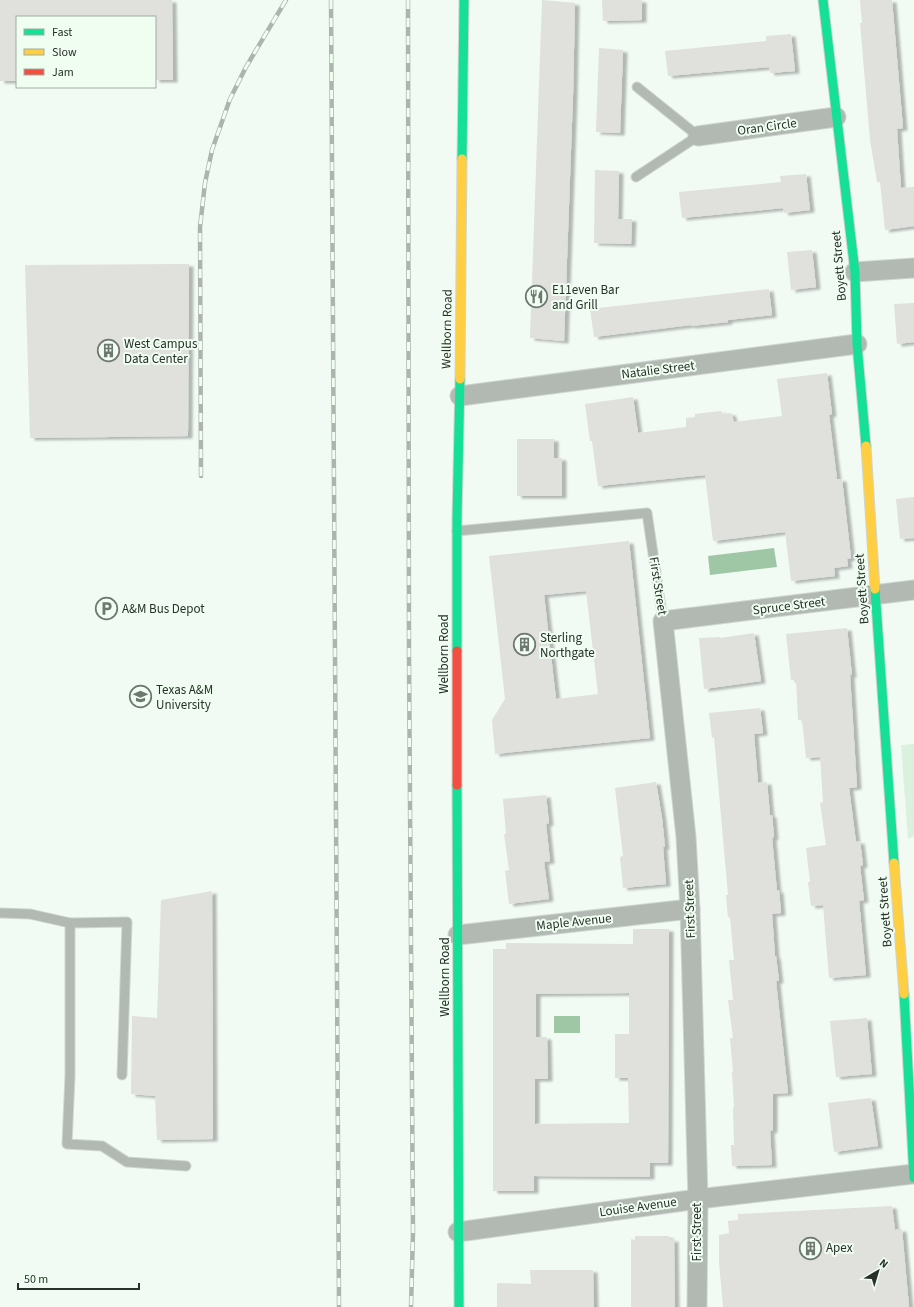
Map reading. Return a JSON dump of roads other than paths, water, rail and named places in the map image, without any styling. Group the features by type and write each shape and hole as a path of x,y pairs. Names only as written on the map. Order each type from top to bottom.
{"main road":[{"name":"Wellborn Road","path":"459,1307 457,531 460,396 464,0"},
{"name":"Boyett Street","path":"823,0 855,272 857,344 868,468 875,596 908,984 914,1178"}],"street":[{"name":"Oran Circle","path":"698,136 836,118"},
{"path":"855,272 914,268"},
{"name":"Natalie Street","path":"460,396 857,344"},
{"name":"Spruce Street","path":"663,621 914,590"},
{"name":"First Street","path":"663,621 686,837 690,909 698,1199 697,1307"},
{"name":"Maple Avenue","path":"458,935 690,909"},
{"name":"Louise Avenue","path":"458,1232 698,1199 914,1174"}],"lane":[{"path":"636,177 698,136 637,87"},
{"name":"First Street","path":"457,531 647,513 663,621"},
{"path":"0,913 30,914 70,923 127,922 122,1075"},
{"path":"70,923 70,1076 67,1144 102,1146 127,1162 186,1166"}],"railway":[{"path":"201,476 200,227 205,183 212,150 230,99 246,67 286,0"},
{"path":"331,0 339,1307"},
{"path":"408,0 409,658 413,1232 411,1307"}],"place":[{"name":"E11even Bar and Grill","path":"536,297"},
{"name":"West Campus Data Center","path":"108,351"},
{"name":"A&M Bus Depot","path":"107,609"},
{"name":"Sterling Northgate","path":"524,645"},
{"name":"Texas A&M University","path":"141,697"},
{"name":"Apex","path":"811,1248"}]}
